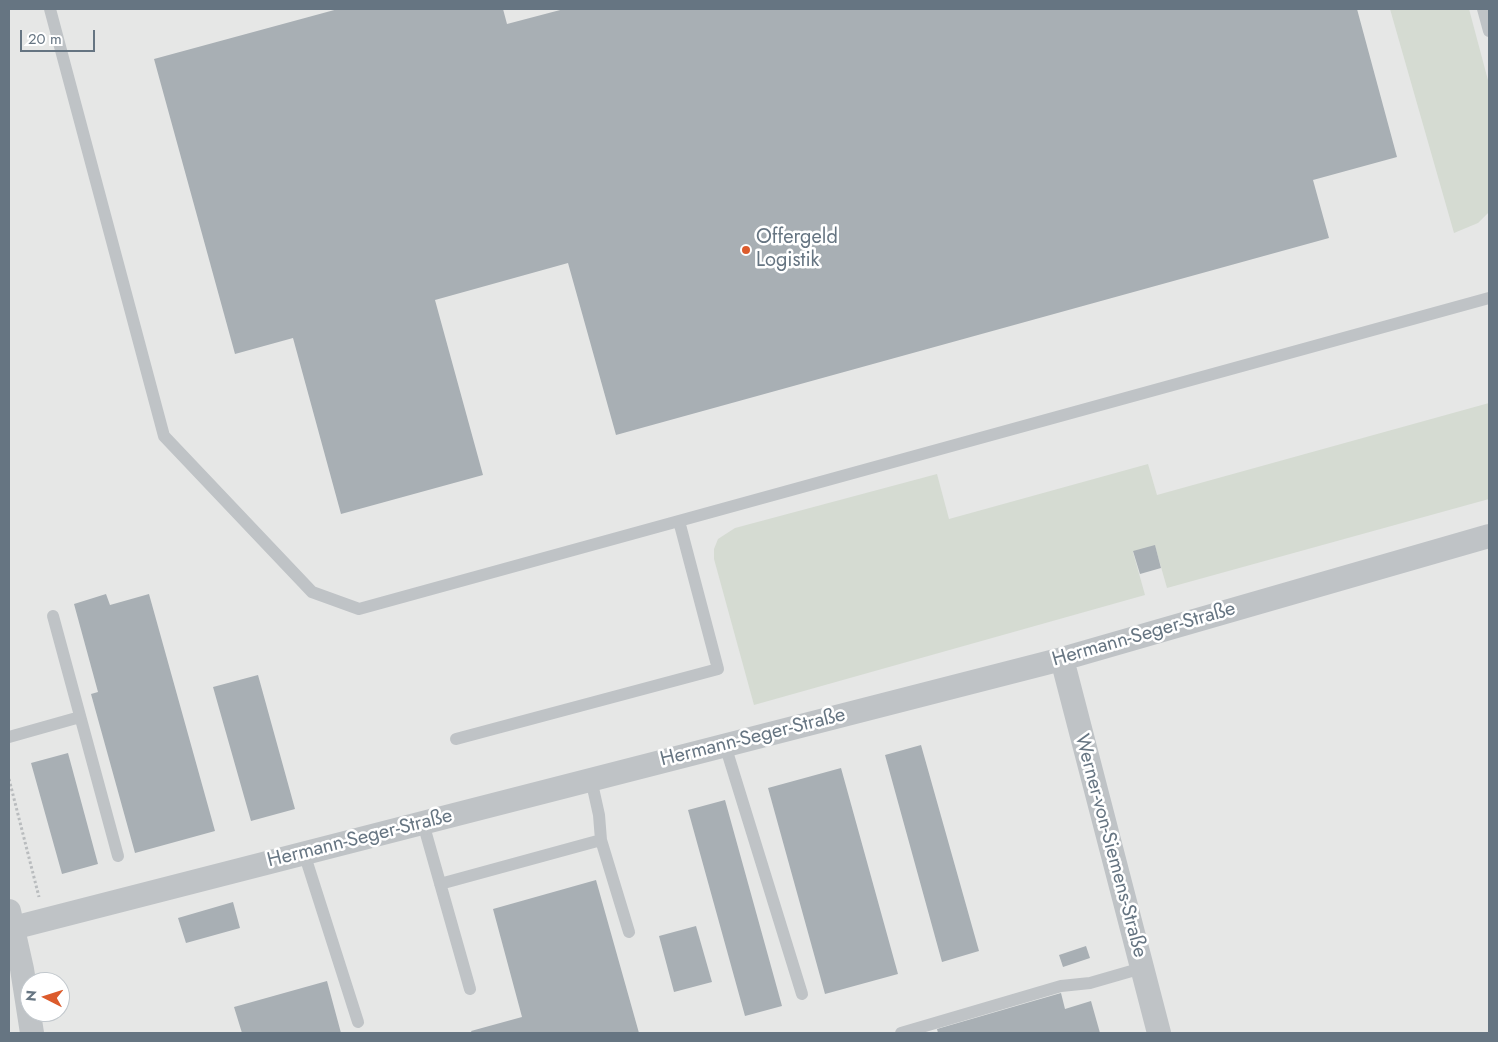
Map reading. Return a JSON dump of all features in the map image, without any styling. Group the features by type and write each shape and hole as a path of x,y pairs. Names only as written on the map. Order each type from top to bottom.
{"street":[{"name":"Hermann-Seger-Straße","path":"11,920 44,920 1062,659 1489,536"},
{"name":"Werner-von-Siemens-Straße","path":"1062,659 1159,1033"},
{"path":"11,920 15,970 32,1033"}],"lane":[{"path":"50,9 164,436 312,592 359,609 1489,298"},
{"path":"1483,9 1489,31"},
{"path":"456,738 718,669 679,520"},
{"path":"53,616 118,856"},
{"path":"9,737 80,716"},
{"path":"725,745 802,994"},
{"path":"591,780 599,815 601,840 628,932"},
{"path":"423,823 470,989"},
{"path":"440,884 601,840"},
{"path":"304,853 358,1022"},
{"path":"901,1033 1061,986 1090,983 1142,968"}],"path":[{"path":"9,779 44,920"}],"shaded area":[{"path":"9,9 1489,9 1489,1033 9,1033"},
{"path":"1390,9 1469,9 1489,84 1489,212 1478,223 1454,233"},
{"path":"1489,403 1489,499 1167,588 1155,546 1133,552 1145,595 754,705 714,559 714,549 718,539 735,528 937,474 949,519 1148,464 1157,495"}],"building":[{"name":"Offergeld Logistik","path":"338,9 503,9 507,24 564,9 1357,9 1397,157 1313,180 1329,238 616,435 568,263 435,300 483,475 341,514 293,338 235,354 154,59"},
{"path":"1155,545 1161,568 1140,574 1133,551"},
{"path":"106,594 110,605 149,594 215,831 135,853 91,694 98,692 74,604"},
{"path":"258,675 295,809 251,821 213,687"},
{"path":"921,745 979,951 942,962 885,755"},
{"path":"68,753 98,864 62,874 31,763"},
{"path":"841,768 898,974 825,994 768,788"},
{"path":"725,800 782,1006 745,1016 688,810"},
{"path":"596,880 639,1033 472,1033 471,1031 522,1017 493,909"},
{"path":"233,902 240,928 186,943 178,918"},
{"path":"696,926 712,982 674,992 659,936"},
{"path":"1086,946 1090,958 1063,967 1059,955"},
{"path":"327,981 341,1033 242,1033 234,1007"},
{"path":"1061,993 1065,1009 1091,1001 1100,1033 938,1033 937,1029"}],"place":[{"name":"Offergeld Logistik","path":"746,250"}]}
